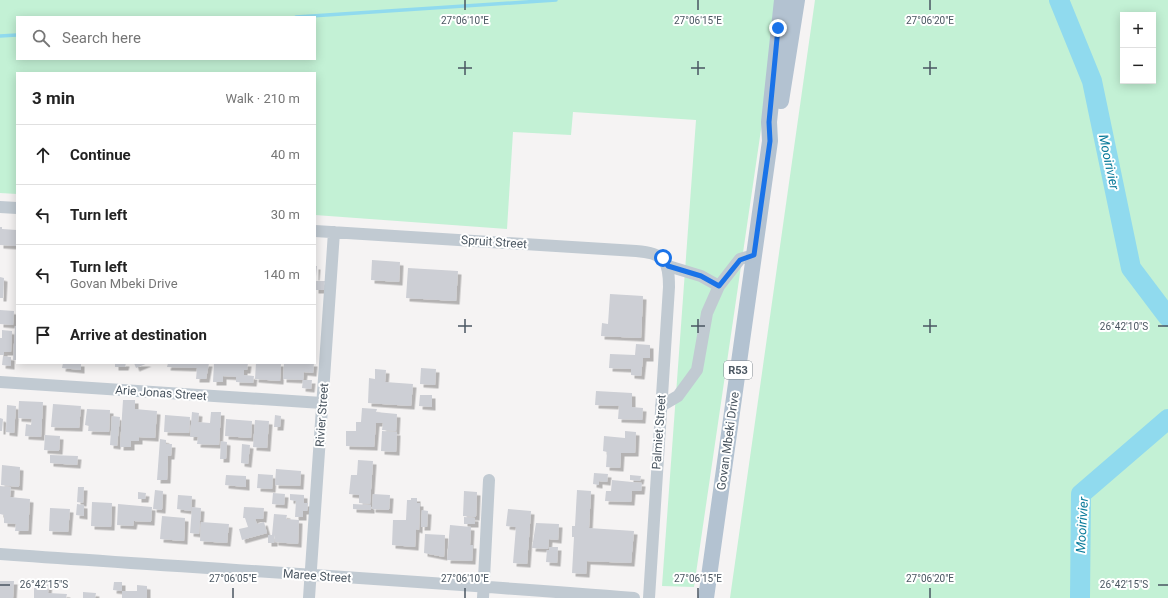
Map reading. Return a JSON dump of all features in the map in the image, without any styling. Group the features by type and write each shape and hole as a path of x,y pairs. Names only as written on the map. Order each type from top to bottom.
{"main road":[{"name":"Govan Mbeki Drive","path":"782,0 785,28"},
{"name":"Govan Mbeki Drive","path":"706,598 770,141 769,122 785,28 797,0"}],"street":[{"path":"0,207 16,208"},
{"name":"Spruit Street","path":"316,231 641,251 663,258 668,266 701,276 719,286"},
{"name":"Rivier Street","path":"309,598 334,232"},
{"path":"661,406 678,396 697,370 707,313 719,286 740,260 754,255"},
{"name":"Palmiet Street","path":"649,598 668,266"},
{"name":"Arie Jonas Street","path":"0,382 322,403"},
{"path":"483,598 489,480"},
{"name":"Maree Street","path":"0,554 311,576 484,586 634,598"}],"green space":[{"path":"0,0 777,0 768,82 694,587 662,586 696,120 573,112 571,135 513,132 507,229 316,215 316,72 16,72 16,194 0,193"},
{"path":"815,0 1168,0 1168,598 730,598"}],"building":[{"path":"0,227 2,227 2,229 16,230 16,246 0,245"},
{"path":"372,260 400,262 399,282 371,280"},
{"path":"408,268 458,271 456,301 406,298"},
{"path":"0,277 4,278 3,298 0,298"},
{"path":"316,281 325,281 324,290 316,290"},
{"path":"610,294 643,296 641,338 601,336 602,323 608,324"},
{"path":"0,310 14,311 13,325 0,324"},
{"path":"15,326 16,326 16,360 13,360"},
{"path":"2,330 12,331 11,352 4,352 4,355 0,355 0,338 2,338"},
{"path":"636,344 650,345 650,358 643,358 641,376 631,375 631,369 609,368 610,354 635,355"},
{"path":"3,356 11,357 11,366 2,365"},
{"path":"63,364 81,364 81,370 62,368"},
{"path":"115,364 126,364 125,367 115,367"},
{"path":"134,364 146,364 136,368"},
{"path":"168,364 209,364 206,379 196,379 197,368 167,367"},
{"path":"214,364 248,364 247,370 244,370 244,375 254,376 253,383 236,382 236,377 241,377 223,376 223,382 213,382"},
{"path":"256,364 281,364 280,381 255,379"},
{"path":"284,364 314,364 313,373 304,372 303,380 283,379"},
{"path":"421,368 436,369 435,385 420,384"},
{"path":"375,369 386,370 385,382 413,384 411,406 368,403 369,378 375,379"},
{"path":"303,380 312,380 311,389 302,388"},
{"path":"596,391 632,393 632,407 643,408 642,420 618,419 619,406 595,405"},
{"path":"420,395 432,395 432,407 419,406"},
{"path":"123,400 135,400 135,409 157,411 155,438 139,437 139,441 131,441 131,447 120,447"},
{"path":"19,401 43,402 41,437 25,436 26,424 31,425 32,419 18,418"},
{"path":"53,404 81,406 79,428 51,427"},
{"path":"7,405 16,406 14,433 6,432"},
{"path":"362,408 377,409 376,412 397,414 396,431 382,430 383,423 376,423 374,447 346,446 346,431 356,431 356,422 361,422"},
{"path":"87,409 110,410 109,432 88,431 89,426 85,425"},
{"path":"192,412 199,413 198,422 210,423 211,412 221,412 219,445 197,444 198,437 190,437"},
{"path":"165,415 190,417 189,433 164,432"},
{"path":"275,415 281,416 280,427 274,427"},
{"path":"112,416 120,417 117,446 110,445"},
{"path":"0,418 3,419 2,431 0,431"},
{"path":"226,419 252,421 251,438 225,436"},
{"path":"255,420 269,421 267,448 253,447"},
{"path":"382,431 397,432 396,452 381,451"},
{"path":"625,431 636,432 635,453 621,453 620,468 606,467 607,452 603,451 604,436 625,438"},
{"path":"45,435 60,436 59,451 44,450"},
{"path":"160,439 166,440 166,444 172,444 171,456 168,456 167,480 157,480"},
{"path":"221,441 227,442 226,459 220,459"},
{"path":"242,444 250,445 248,464 241,463"},
{"path":"50,455 78,456 77,465 50,463"},
{"path":"358,460 373,461 370,504 359,503 359,495 349,494 351,475 357,475"},
{"path":"2,465 20,467 19,487 1,485"},
{"path":"276,469 301,471 300,486 275,485"},
{"path":"594,473 608,474 607,482 599,481 599,485 593,484"},
{"path":"258,474 273,475 272,489 257,488"},
{"path":"226,475 246,476 246,487 225,485"},
{"path":"630,475 641,476 640,481 630,480"},
{"path":"612,480 642,483 641,491 632,491 631,502 605,501 606,491 611,491"},
{"path":"0,486 11,487 10,497 30,499 28,531 15,531 16,524 4,523 4,515 0,514"},
{"path":"78,487 84,487 83,503 77,502"},
{"path":"155,490 163,491 162,510 153,509"},
{"path":"577,490 591,491 589,528 634,531 631,563 587,561 586,574 572,573 574,537 572,537 572,526 575,526"},
{"path":"464,491 477,492 476,517 463,516"},
{"path":"138,492 146,493 145,499 138,499"},
{"path":"273,493 285,494 284,505 272,504"},
{"path":"290,494 304,495 304,503 308,503 307,511 303,511 303,517 295,517 296,501 290,500"},
{"path":"373,494 390,495 389,510 372,509"},
{"path":"178,495 192,496 191,511 177,509"},
{"path":"411,498 417,498 417,503 420,503 419,530 416,529 415,547 392,545 393,520 406,520 407,500 411,500"},
{"path":"92,502 112,503 111,527 91,526"},
{"path":"77,504 84,505 84,516 76,515"},
{"path":"118,504 152,507 151,522 134,521 133,526 117,525"},
{"path":"353,504 371,505 371,510 353,509"},
{"path":"192,507 201,508 199,534 190,533"},
{"path":"244,507 264,508 263,519 255,519 257,524 264,522 267,533 242,540 239,529 248,527 245,518 243,518"},
{"path":"50,508 70,509 68,532 49,531"},
{"path":"508,509 531,511 527,564 513,563 516,527 506,526"},
{"path":"422,510 428,511 427,527 421,527"},
{"path":"274,514 287,515 286,519 299,520 298,544 275,542 275,535 274,543 268,543 268,535 272,535"},
{"path":"162,516 185,518 184,541 160,539"},
{"path":"464,517 475,518 475,524 464,524"},
{"path":"201,522 229,524 227,543 200,541"},
{"path":"536,523 559,524 558,540 549,539 548,549 532,548"},
{"path":"450,525 471,527 470,545 473,545 472,561 447,560"},
{"path":"425,534 445,535 444,557 424,553"},
{"path":"549,547 558,547 557,563 546,562 547,550 549,550"},
{"path":"34,580 49,581 48,593 67,594 66,598 34,598"},
{"path":"0,581 14,581 13,598 0,598"},
{"path":"114,582 122,582 122,591 113,590"},
{"path":"137,585 147,586 147,598 122,598 122,591 137,591"},
{"path":"83,592 96,593 95,598 83,598"}],"waterway":[{"path":"311,16 556,0"},
{"name":"Mooirivier","path":"1059,0 1092,81 1131,268 1168,317"},
{"path":"0,36 16,35"},
{"name":"Mooirivier","path":"1080,598 1081,494 1168,419"}],"route":[{"path":"663,258 668,266 701,276 719,286 740,260 754,255 770,141 769,122 778,28"}]}
